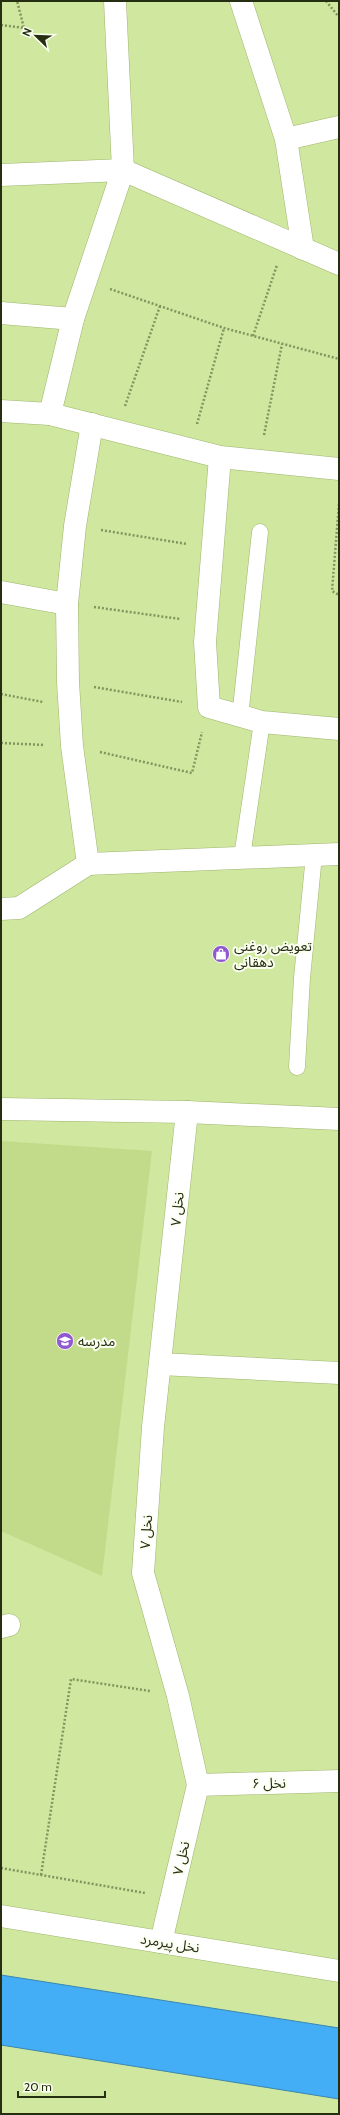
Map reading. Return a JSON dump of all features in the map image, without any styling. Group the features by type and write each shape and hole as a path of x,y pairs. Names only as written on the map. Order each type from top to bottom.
{"street":[{"path":"50,414 73,319 123,170 115,1"},
{"path":"241,1 286,139 294,245"},
{"path":"286,139 339,127"},
{"path":"1,176 123,170 339,264"},
{"path":"1,313 73,319"},
{"path":"2,409 50,414 190,448 220,457 339,469"},
{"path":"88,864 72,746 68,682 67,604 75,526 92,424"},
{"path":"220,457 205,642 209,707 262,722 339,725"},
{"path":"1,592 67,604"},
{"path":"1,909 19,908 88,864 339,854"},
{"path":"1,1109 187,1112 339,1119"},
{"name":"نخل ۷","path":"161,1942 198,1785 178,1696 143,1573 153,1427 187,1112"},
{"path":"160,1364 339,1374"},
{"name":"نخل ۶","path":"198,1785 339,1781"},
{"name":"نخل پیرمرد","path":"1,1916 339,1971"}],"lane":[{"path":"240,717 260,532"},
{"path":"242,857 262,722"},
{"path":"297,1067 302,978 314,855"}],"path":[{"path":"1,25 24,28 17,1"},
{"path":"326,1 339,17"},
{"path":"253,336 294,245"},
{"path":"87,280 224,328 339,359"},
{"path":"116,430 160,306"},
{"path":"190,448 224,328"},
{"path":"259,461 282,344"},
{"path":"339,504 332,590 339,595"},
{"path":"75,526 213,548"},
{"path":"67,604 207,622"},
{"path":"1,744 72,746 192,773 209,707 68,682"},
{"path":"1,694 69,706"},
{"path":"41,1875 71,1679 178,1696"},
{"path":"1,1868 172,1897"}],"shaded area":[{"name":"مدرسه","path":"1,1141 152,1151 102,1576 1,1531"}],"water":[{"path":"1,1975 339,2028 339,2099 1,2045"}],"place":[{"name":"تعویض روغنی دهقانی","path":"221,954"},
{"name":"مدرسه","path":"65,1341"}]}
